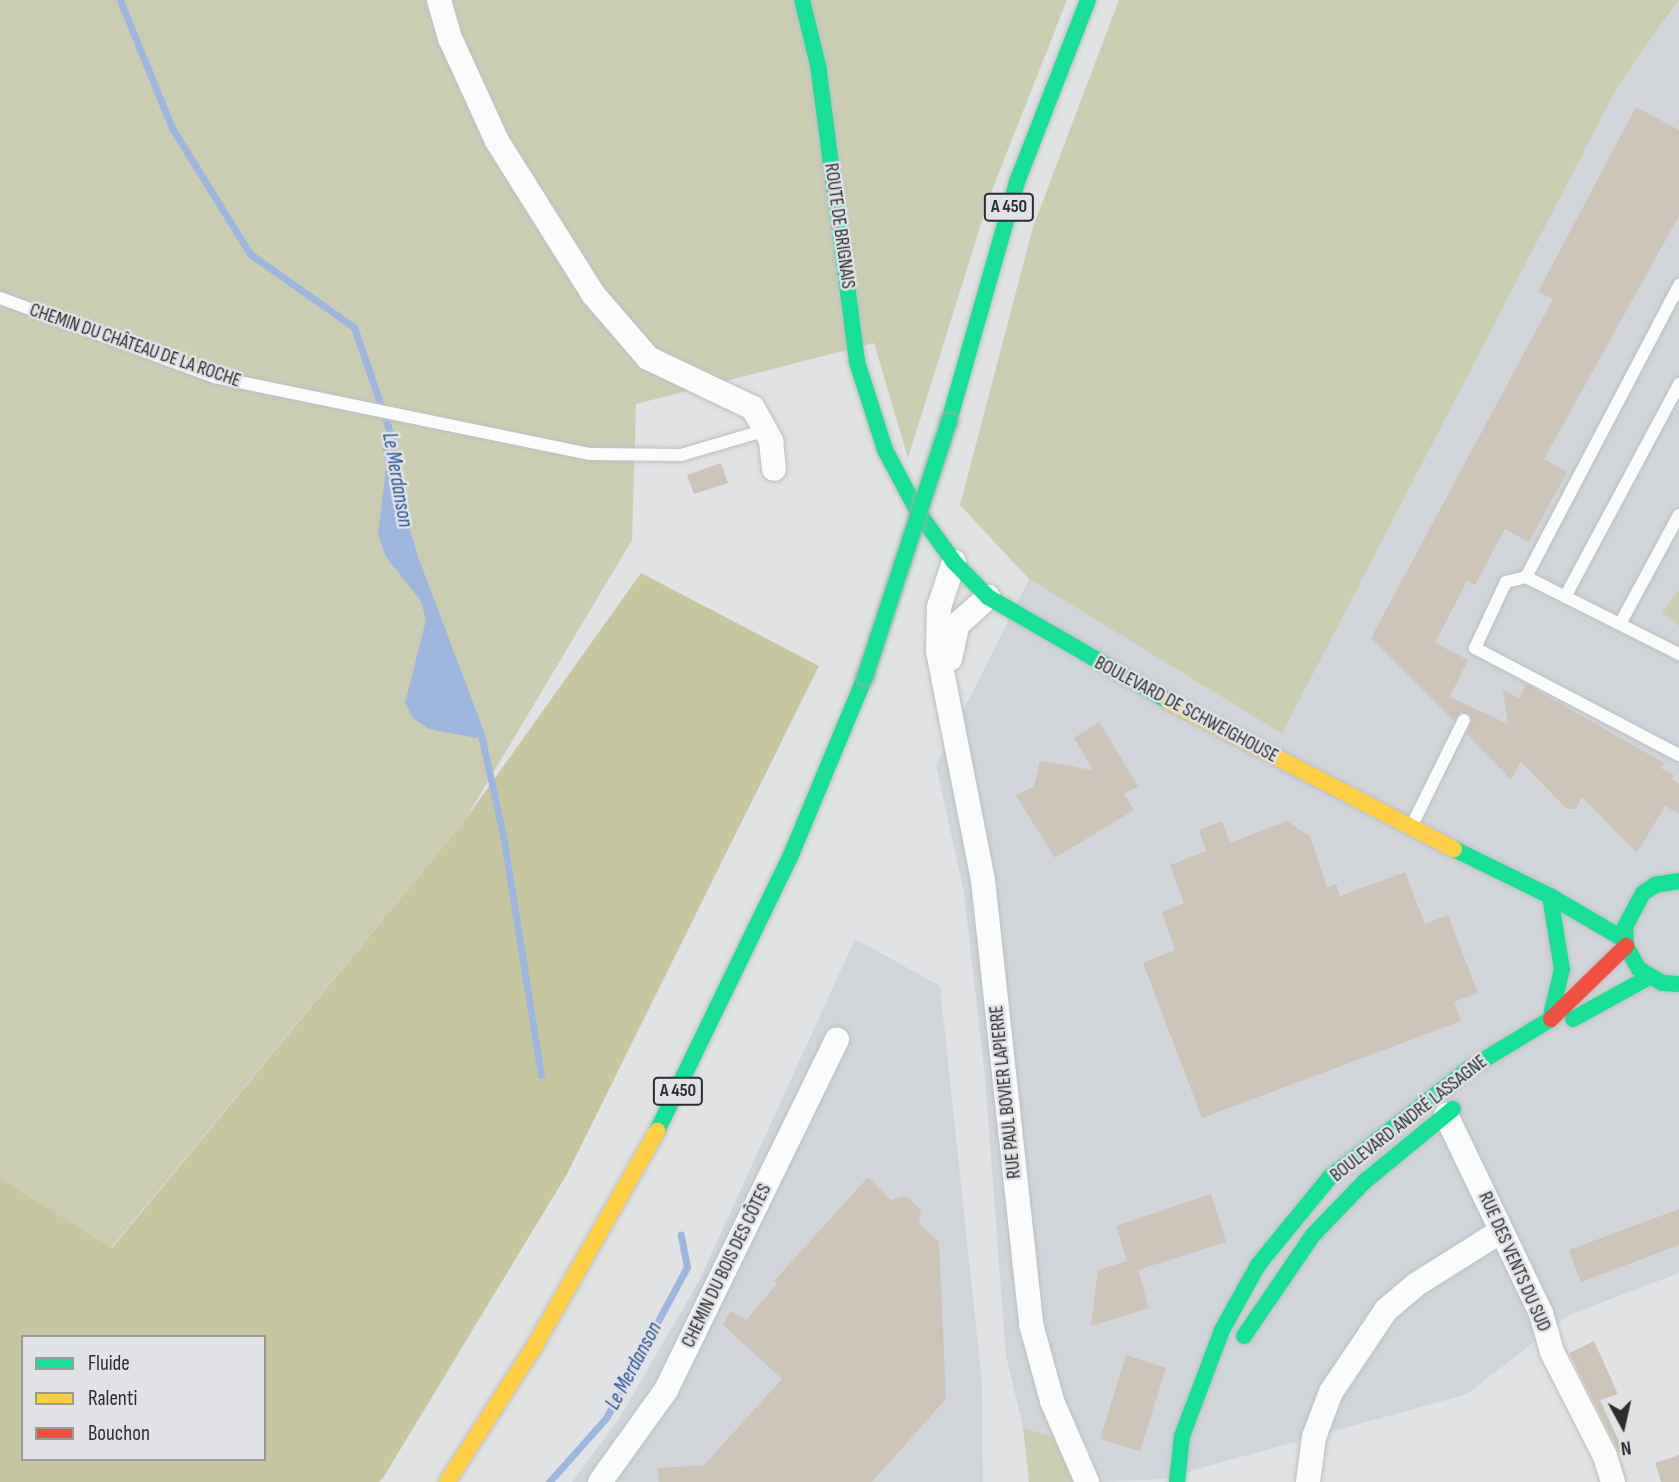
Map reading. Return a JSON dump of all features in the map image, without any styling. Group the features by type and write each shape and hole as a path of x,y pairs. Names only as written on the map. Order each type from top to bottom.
{"main road":[{"name":"ROUTE DE BRIGNAIS","path":"802,0 818,65 857,362 885,450"},
{"name":"A 450","path":"447,1482 534,1348 674,1101 791,855 864,677 949,421 1017,182 1088,0"},
{"name":"BOULEVARD DE SCHWEIGHOUSE","path":"885,450 918,512 954,562 988,597 1084,656 1410,828 1550,896 1625,943"},
{"path":"1678,985 1650,977 1625,943 1628,914 1643,893 1655,885 1679,881"},
{"path":"1620,897 1643,893"},
{"name":"BOULEVARD DE SCHWEIGHOUSE","path":"1550,896 1586,899"},
{"path":"1550,896 1562,969 1550,1020"},
{"name":"BOULEVARD ANDRÉ LASSAGNE","path":"1177,1482 1182,1436 1222,1330 1258,1265 1331,1177 1466,1070 1550,1020 1625,943"},
{"path":"1496,1073 1597,1003 1650,977"},
{"path":"1235,1357 1252,1320 1313,1234 1364,1182 1466,1098"}],"street":[{"path":"439,0 450,38 497,141 593,294 648,358 752,408 766,430 774,469"},
{"name":"RUE PAUL BOVIER LAPIERRE","path":"954,562 939,607 938,651 983,880 1031,1324 1052,1401 1087,1482"},
{"name":"RUE PAUL BOVIER LAPIERRE","path":"946,695 957,625 988,597"},
{"name":"CHEMIN DU BOIS DES CÔTES","path":"600,1482 667,1390 837,1040"},
{"name":"RUE DES VENTS DU SUD","path":"1446,1115 1613,1482"},
{"path":"1308,1482 1314,1437 1331,1392 1386,1310 1417,1284 1501,1231"}],"lane":[{"path":"1526,577 1679,285"},
{"name":"CHEMIN DU CHÂTEAU DE LA ROCHE","path":"0,298 215,377 590,454 681,455 766,430"},
{"path":"1565,597 1679,384"},
{"path":"1620,624 1679,515"},
{"path":"1677,749 1475,648 1506,582 1526,577 1679,654"},
{"path":"1410,828 1464,720"}],"shaded area":[{"path":"1679,1 1679,1273 1569,1315 1467,1394 1162,1479 1101,1482 1084,1439 1054,1438 1023,1427 1006,1356 985,1078 964,893 936,765 1029,579 1282,734 1618,86"},
{"path":"855,939 940,986 982,1383 983,1482 572,1482 618,1420 699,1281"}],"green space":[{"path":"0,0 1067,0 990,195 908,458 874,343 636,404 632,540 465,820 111,1248 0,1178"},
{"path":"1119,0 1679,0 1618,86 1282,734 1029,579 960,505 1033,227"},
{"path":"641,573 819,666 567,1174 379,1482 0,1482 0,1178 112,1248 465,820"},
{"path":"1679,590 1679,626 1662,612"},
{"path":"1023,1427 1054,1438 1075,1482 1029,1482"}],"water":[{"path":"387,438 392,438 396,495 414,557 481,734 477,738 429,729 413,718 405,703 426,620 421,601 386,557 378,535 386,468 382,445"}],"building":[{"path":"1636,107 1679,130 1679,216 1544,459 1567,472 1529,542 1505,529 1475,585 1467,581 1435,643 1468,660 1450,697 1508,724 1503,690 1519,698 1526,684 1664,763 1661,768 1674,775 1672,779 1679,784 1679,814 1665,806 1637,853 1582,797 1576,809 1567,809 1521,762 1511,780 1467,734 1471,715 1460,712 1454,721 1371,638 1553,299 1538,292"},
{"path":"721,463 728,483 694,494 687,475"},
{"path":"1099,722 1138,786 1124,794 1134,810 1055,858 1016,796 1034,786 1040,761 1093,770 1074,738"},
{"path":"1222,821 1230,843 1287,821 1310,836 1327,888 1336,884 1340,896 1405,872 1425,924 1448,915 1478,993 1454,1002 1461,1021 1202,1118 1143,963 1175,950 1162,912 1184,903 1170,865 1206,851 1199,830"},
{"path":"868,1177 891,1200 906,1196 921,1210 919,1224 939,1242 946,1399 872,1482 659,1482 658,1468 704,1465 782,1379 723,1325 730,1311 746,1320 777,1284 774,1281"},
{"path":"1211,1194 1226,1242 1138,1270 1149,1308 1091,1326 1098,1270 1127,1261 1116,1226"},
{"path":"1679,1209 1679,1245 1581,1282 1569,1250"},
{"path":"1594,1341 1618,1394 1600,1400 1624,1452 1620,1454 1569,1353"},
{"path":"1126,1355 1166,1368 1140,1451 1100,1439"},
{"path":"1679,1455 1679,1482 1661,1482 1655,1463"}],"waterway":[{"name":"Le Merdanson","path":"120,0 172,128 250,254 354,327 392,438 396,495 414,557 481,734 503,835 541,1075"},
{"name":"Le Merdanson","path":"549,1482 606,1418 687,1267 681,1235"}],"traffic: fast":[{"path":"802,0 818,65 857,362 885,450 918,512 954,562 988,597 1168,701"},
{"path":"949,421 1017,182 1088,0"},
{"path":"865,677 949,421"},
{"path":"657,1131 791,855 865,677"},
{"path":"1454,849 1550,896 1625,940"},
{"path":"1679,881 1655,885 1643,893 1625,927 1626,946 1639,969 1662,983 1679,984"},
{"path":"1550,896 1562,969 1550,1020"},
{"path":"1573,1019 1649,977"},
{"path":"1177,1482 1182,1436 1222,1330 1258,1265 1330,1177 1467,1070 1551,1019"},
{"path":"1244,1336 1313,1235 1364,1182 1453,1109"}],"traffic: slow":[{"path":"1168,701 1454,849"},
{"path":"447,1482 534,1347 657,1131"}],"traffic: jam":[{"path":"1551,1019 1626,946"}]}
